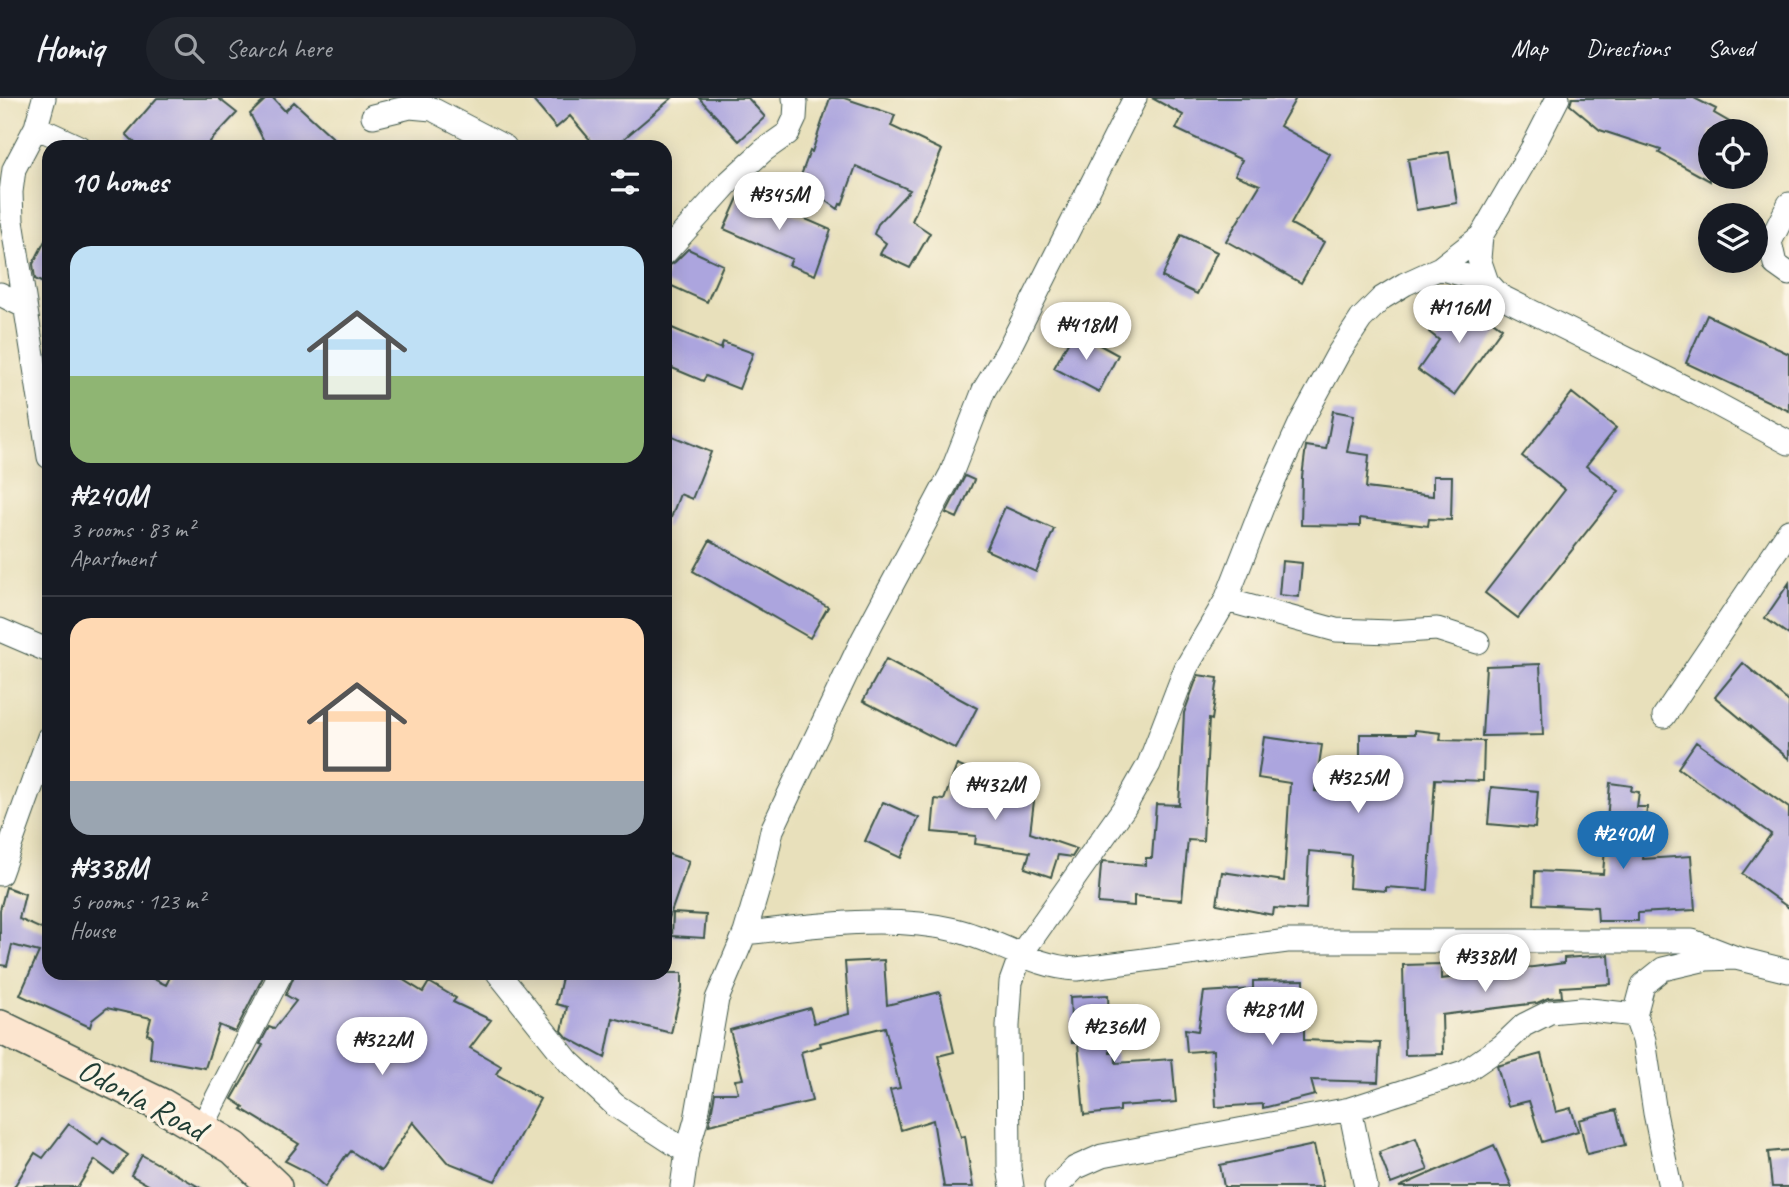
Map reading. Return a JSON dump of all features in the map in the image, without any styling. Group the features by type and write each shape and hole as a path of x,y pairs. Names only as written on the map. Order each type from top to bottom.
{"street":[{"path":"42,415 24,306 10,192 14,169 36,127 44,98"},
{"path":"672,245 729,181 788,133 795,118 794,98"},
{"path":"682,1187 717,999 745,933 772,830 863,639 951,474 984,390 1007,352 1135,98"},
{"path":"1012,1187 1009,1167 1009,1026 1011,982 1021,954 1124,808 1149,764 1186,668 1226,600 1290,446 1338,354 1361,319 1382,298 1440,268 1481,236 1558,98"},
{"path":"373,116 410,107 432,109 492,140"},
{"path":"36,127 64,140"},
{"path":"1789,204 1770,242 1775,264 1789,274"},
{"path":"1481,236 1479,258 1487,282 1500,296 1698,394 1789,443"},
{"path":"1440,268 1487,282"},
{"path":"0,294 24,306"},
{"path":"1664,716 1789,531"},
{"path":"1226,600 1336,631 1437,629 1478,642"},
{"path":"0,630 42,648"},
{"path":"0,874 42,757"},
{"path":"745,933 833,923 912,924 952,929 984,938 1045,965 1077,969 1287,941 1692,941 1736,958 1789,971"},
{"path":"1670,1187 1644,1040 1635,1015 1643,985 1663,969 1706,959 1736,958"},
{"path":"201,1129 277,980"},
{"path":"504,980 569,1062 615,1105 687,1152"},
{"path":"1056,1187 1075,1168 1102,1156 1350,1109 1464,1072 1502,1046 1524,1025 1550,1012 1581,1010 1635,1015"},
{"name":"Odonla Road","path":"0,1027 161,1105 234,1148 275,1187"},
{"path":"1350,1109 1366,1187"}],"building":[{"path":"157,98 218,98 237,113 212,140 132,140 126,134"},
{"path":"267,98 273,98 285,111 294,102 335,140 263,140 250,114"},
{"path":"531,98 672,98 622,140 590,140 570,116 556,128"},
{"path":"699,98 748,98 765,117 739,141"},
{"path":"830,98 844,98 895,115 891,126 942,150 912,221 930,233 910,268 880,254 886,243 874,234 878,224 910,190 856,166 842,205 840,204 838,209 799,181"},
{"path":"1152,98 1296,98 1280,126 1330,154 1291,224 1324,242 1301,283 1226,241 1260,185 1235,175 1242,160 1176,129 1183,115"},
{"path":"1572,98 1694,98 1716,109 1714,113 1724,119 1698,119 1698,174 1659,153 1661,150 1600,130 1570,105"},
{"path":"1449,152 1457,203 1416,210 1408,159"},
{"path":"741,191 831,230 815,275 789,265 792,259 724,229"},
{"path":"1181,235 1217,252 1197,294 1162,277"},
{"path":"42,247 42,282 35,279 33,264"},
{"path":"688,249 723,265 707,302 672,286 672,264"},
{"path":"1461,297 1502,328 1454,395 1418,370 1439,340 1429,332 1441,316 1445,319"},
{"path":"1707,315 1789,354 1789,411 1686,363"},
{"path":"672,328 721,349 723,342 753,353 739,389 706,376 703,381 672,368"},
{"path":"1074,331 1118,355 1099,392 1054,368"},
{"path":"1572,393 1616,428 1586,466 1619,491 1518,618 1485,593 1565,490 1522,456"},
{"path":"1333,411 1354,415 1347,452 1369,455 1366,488 1433,496 1433,476 1452,476 1451,520 1429,519 1428,526 1360,518 1360,526 1301,525 1306,446 1326,449"},
{"path":"672,436 711,452 692,499 680,494 672,515"},
{"path":"965,476 974,480 957,518 946,513"},
{"path":"1005,507 1054,529 1036,572 986,550"},
{"path":"710,540 828,607 810,638 693,571"},
{"path":"1282,561 1302,563 1299,597 1279,595"},
{"path":"1789,583 1789,635 1765,618"},
{"path":"886,659 977,708 956,749 863,701"},
{"path":"1743,663 1789,702 1789,759 1715,697"},
{"path":"1540,664 1543,735 1482,736 1486,666"},
{"path":"1198,675 1218,678 1212,720 1209,719 1203,841 1188,840 1182,900 1134,896 1134,906 1098,903 1103,861 1146,865 1146,858 1152,858 1156,804 1179,805 1184,713"},
{"path":"1415,730 1441,733 1440,740 1484,741 1483,781 1435,779 1428,890 1349,888 1351,855 1309,851 1306,910 1274,908 1273,915 1217,904 1222,872 1284,881 1290,783 1258,778 1264,737 1322,745 1315,791 1360,796 1360,734 1415,734"},
{"path":"1696,742 1789,808 1789,908 1742,874 1771,834 1678,768"},
{"path":"957,765 985,777 978,795 1034,801 1030,833 1077,849 1072,857 1058,855 1051,877 1025,868 1030,852 975,844 976,836 932,832 935,799 944,800"},
{"path":"1610,783 1632,786 1631,791 1639,792 1637,807 1647,807 1643,859 1691,856 1695,910 1638,913 1638,921 1598,921 1597,907 1534,904 1535,871 1603,874"},
{"path":"1491,787 1538,791 1535,828 1488,824"},
{"path":"883,802 919,818 901,858 865,841"},
{"path":"672,855 689,861 672,910"},
{"path":"6,887 25,894 19,919 42,929 42,980 156,980 166,985 168,980 261,980 235,1032 219,1025 205,1068 150,1058 152,1036 147,1034 151,1018 107,1008 92,1020 90,1027 20,995 39,952 12,945 7,966 0,965 0,910"},
{"path":"673,913 706,915 704,938 672,936"},
{"path":"1609,955 1611,984 1561,987 1562,997 1548,998 1537,1003 1442,1015 1443,1054 1405,1055 1403,965 1441,964 1441,979 1564,963 1564,958"},
{"path":"884,960 887,1005 940,992 954,1052 938,1056 961,1137 965,1136 973,1187 944,1187 933,1120 901,1130 890,1090 900,1088 885,1027 820,1043 821,1046 801,1052 812,1101 709,1125 715,1093 738,1093 735,1080 743,1079 730,1030 810,1008 814,1023 849,1014 845,962"},
{"path":"672,973 682,973 682,988 671,1033 613,1018 605,1058 568,1038 562,1031 567,1007 556,1004 561,980 672,980"},
{"path":"292,980 403,980 423,992 429,982 456,998 453,1002 491,1020 470,1048 501,1066 496,1074 540,1099 495,1181 447,1162 413,1122 381,1171 351,1151 325,1187 309,1173 285,1161 299,1144 242,1109 244,1107 232,1099 263,1045 260,1044 269,1027 274,1029 296,1001 286,995"},
{"path":"1304,980 1304,1040 1380,1043 1378,1082 1311,1080 1315,1095 1263,1108 1263,1104 1216,1107 1213,1050 1187,1052 1185,1029 1198,1031 1204,992 1253,989 1253,981"},
{"path":"1108,995 1110,1053 1115,1053 1116,1063 1172,1059 1176,1102 1120,1106 1120,1111 1084,1115 1078,1043 1072,1043 1070,997"},
{"path":"1541,1054 1556,1112 1571,1108 1578,1131 1542,1142 1529,1101 1508,1106 1497,1066"},
{"path":"1616,1110 1625,1145 1587,1154 1579,1120"},
{"path":"69,1124 98,1145 103,1138 128,1155 114,1174 95,1160 78,1187 14,1187 35,1153 43,1158"},
{"path":"1416,1138 1428,1170 1391,1184 1379,1152"},
{"path":"1314,1145 1323,1187 1224,1187 1220,1165"},
{"path":"1494,1145 1512,1187 1399,1187"},
{"path":"1789,1150 1789,1187 1772,1187 1768,1152"},
{"path":"142,1155 199,1187 152,1187 131,1175"}]}
